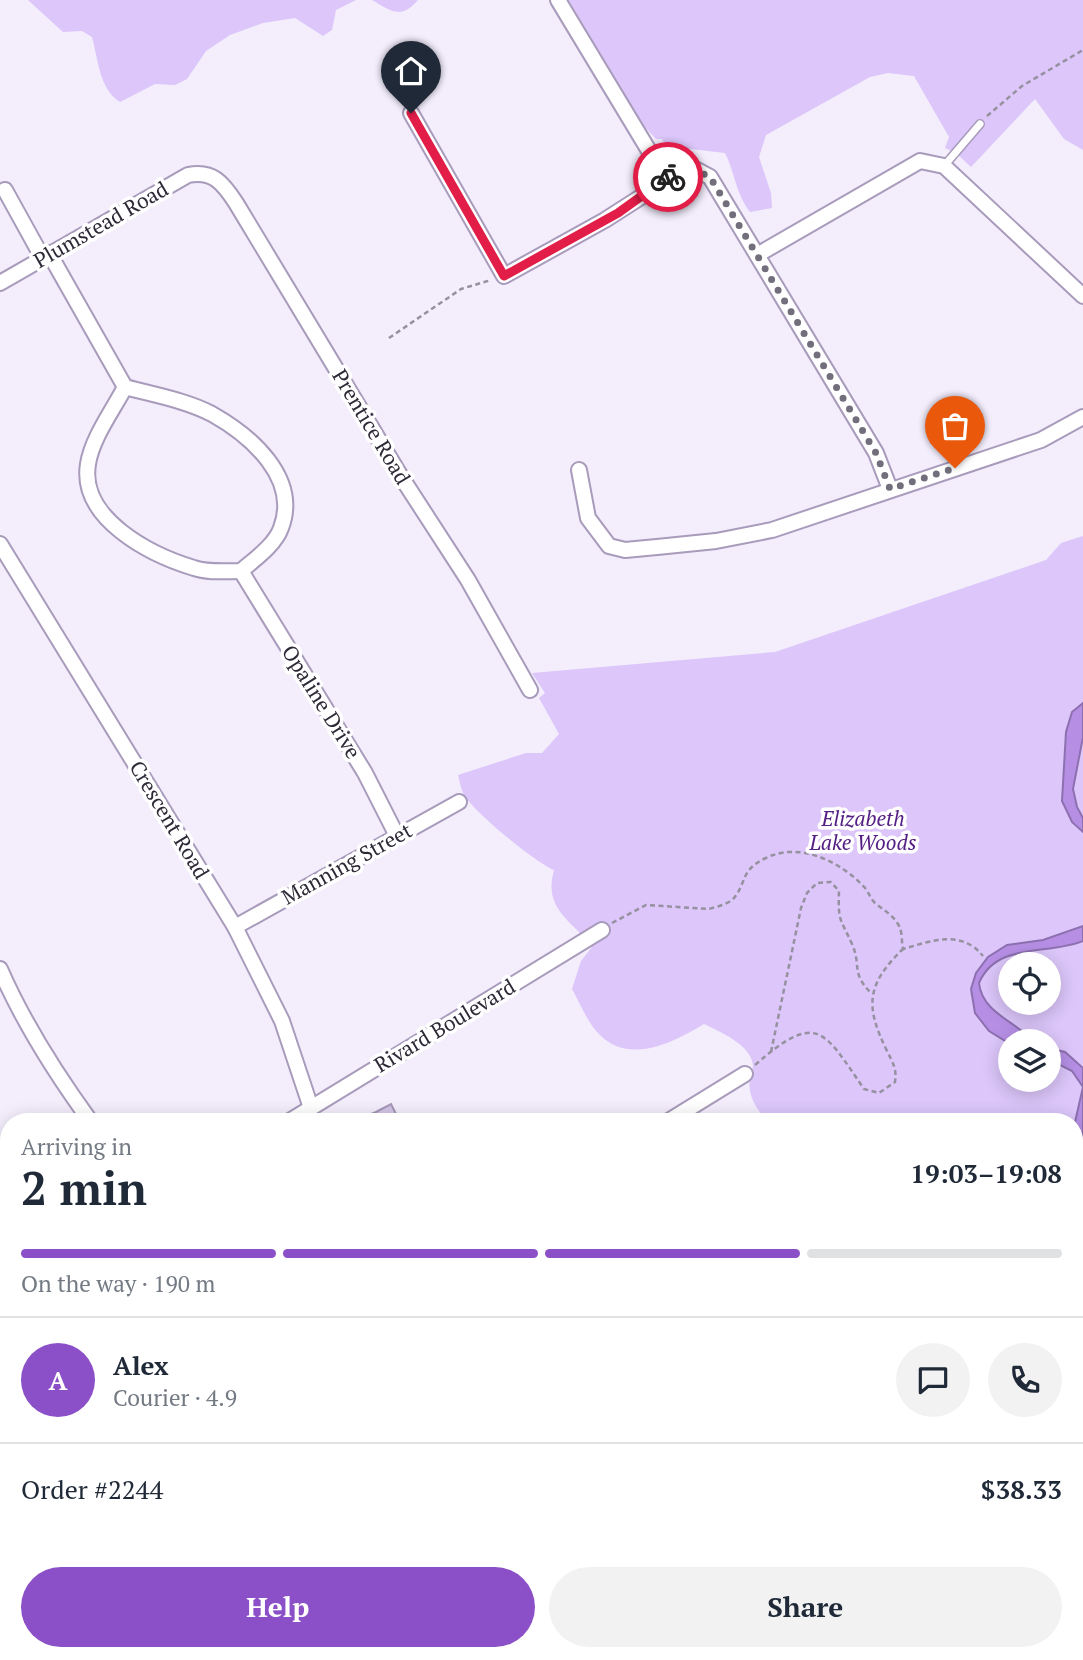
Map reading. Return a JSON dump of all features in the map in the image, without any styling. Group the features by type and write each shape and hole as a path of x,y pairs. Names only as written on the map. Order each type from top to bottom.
{"street":[{"path":"558,0 666,178"},
{"path":"411,113 504,276 614,215 666,178 683,170 695,169 710,177 876,453 890,489"},
{"path":"757,255 920,161 944,166 1083,296"},
{"name":"Plumstead Road","path":"0,283 188,175 204,172"},
{"name":"Prentice Road","path":"204,172 225,186 236,203 474,590 530,690"},
{"path":"5,190 125,387 179,401 211,414 243,434 268,460 280,478 286,509 281,530 262,554 242,571 195,569 133,542 106,519 88,486 88,464 125,387"},
{"path":"579,470 588,518 609,546 625,550 716,541 772,530 1041,440 1083,417"},
{"name":"Crescent Road","path":"0,544 235,927 269,990 311,1108"},
{"name":"Opaline Drive","path":"242,571 365,773 397,836"},
{"name":"Manning Street","path":"235,927 459,802"},
{"name":"Rivard Boulevard","path":"303,1113 602,930"},
{"path":"0,969 20,1012 64,1085 84,1113"},
{"path":"682,1113 745,1074"}],"lane":[{"path":"944,166 980,124"}],"path":[{"path":"980,124 993,109 1022,86 1083,50"},
{"path":"388,338 461,289 504,276"},
{"path":"602,930 646,905 709,909 719,906 733,899 744,875 754,865 781,851 801,850 829,861 867,891 877,905 889,912 899,925 904,949"},
{"path":"771,1052 801,908 807,893 817,883 831,882 839,891 838,920 853,945 858,980 872,994"},
{"path":"745,1074 792,1037 810,1031 823,1035 833,1045 864,1089 872,1093 886,1089 895,1082 897,1073 875,1026 872,994 884,970 904,949 944,938 972,946 983,957"}],"green space":[{"path":"28,0 356,0 336,10 332,30 323,36 295,18 263,23 230,35 206,51 187,79 175,85 155,84 120,102 103,81 92,37 82,31 63,32"},
{"path":"372,0 418,0 406,10 396,12"},
{"path":"568,0 1083,0 1083,150 1064,139 1035,99 971,167 956,153 945,148 949,137 914,76 888,73 870,77 766,135 759,157 771,193 772,208 750,212 725,153 666,146 662,139 656,139 642,124"},
{"name":"Elizabeth Lake Woods","path":"1083,536 1083,1113 761,1113 751,1096 751,1058 734,1040 718,1031 704,1024 666,1043 638,1049 612,1044 592,1025 572,989 581,961 592,947 556,905 552,895 554,870 520,848 481,814 464,794 458,775 526,753 542,753 559,734 539,698 545,693 532,673 775,652 1046,560 1061,543"}],"shaded area":[{"path":"1083,703 1083,737 1073,789 1083,818 1083,832 1072,822 1062,801 1066,732 1072,712"},
{"path":"1083,926 1083,941 1025,952 998,952 998,961 987,970 979,983 981,993 998,1015 1019,1029 998,1029 998,1037 989,1031 975,1013 971,989 976,973 988,957 1007,945 1043,940"},
{"path":"1061,1051 1083,1068 1083,1087 1072,1071 1061,1066"},
{"path":"1083,1087 1083,1113 1077,1113"}],"building":[{"path":"391,1104 396,1113 374,1113"}],"way so far":[{"path":"668,177 683,170 695,169 710,177 876,453 890,489 955,468"}],"route":[{"path":"411,113 504,276 618,213 668,177"}]}
